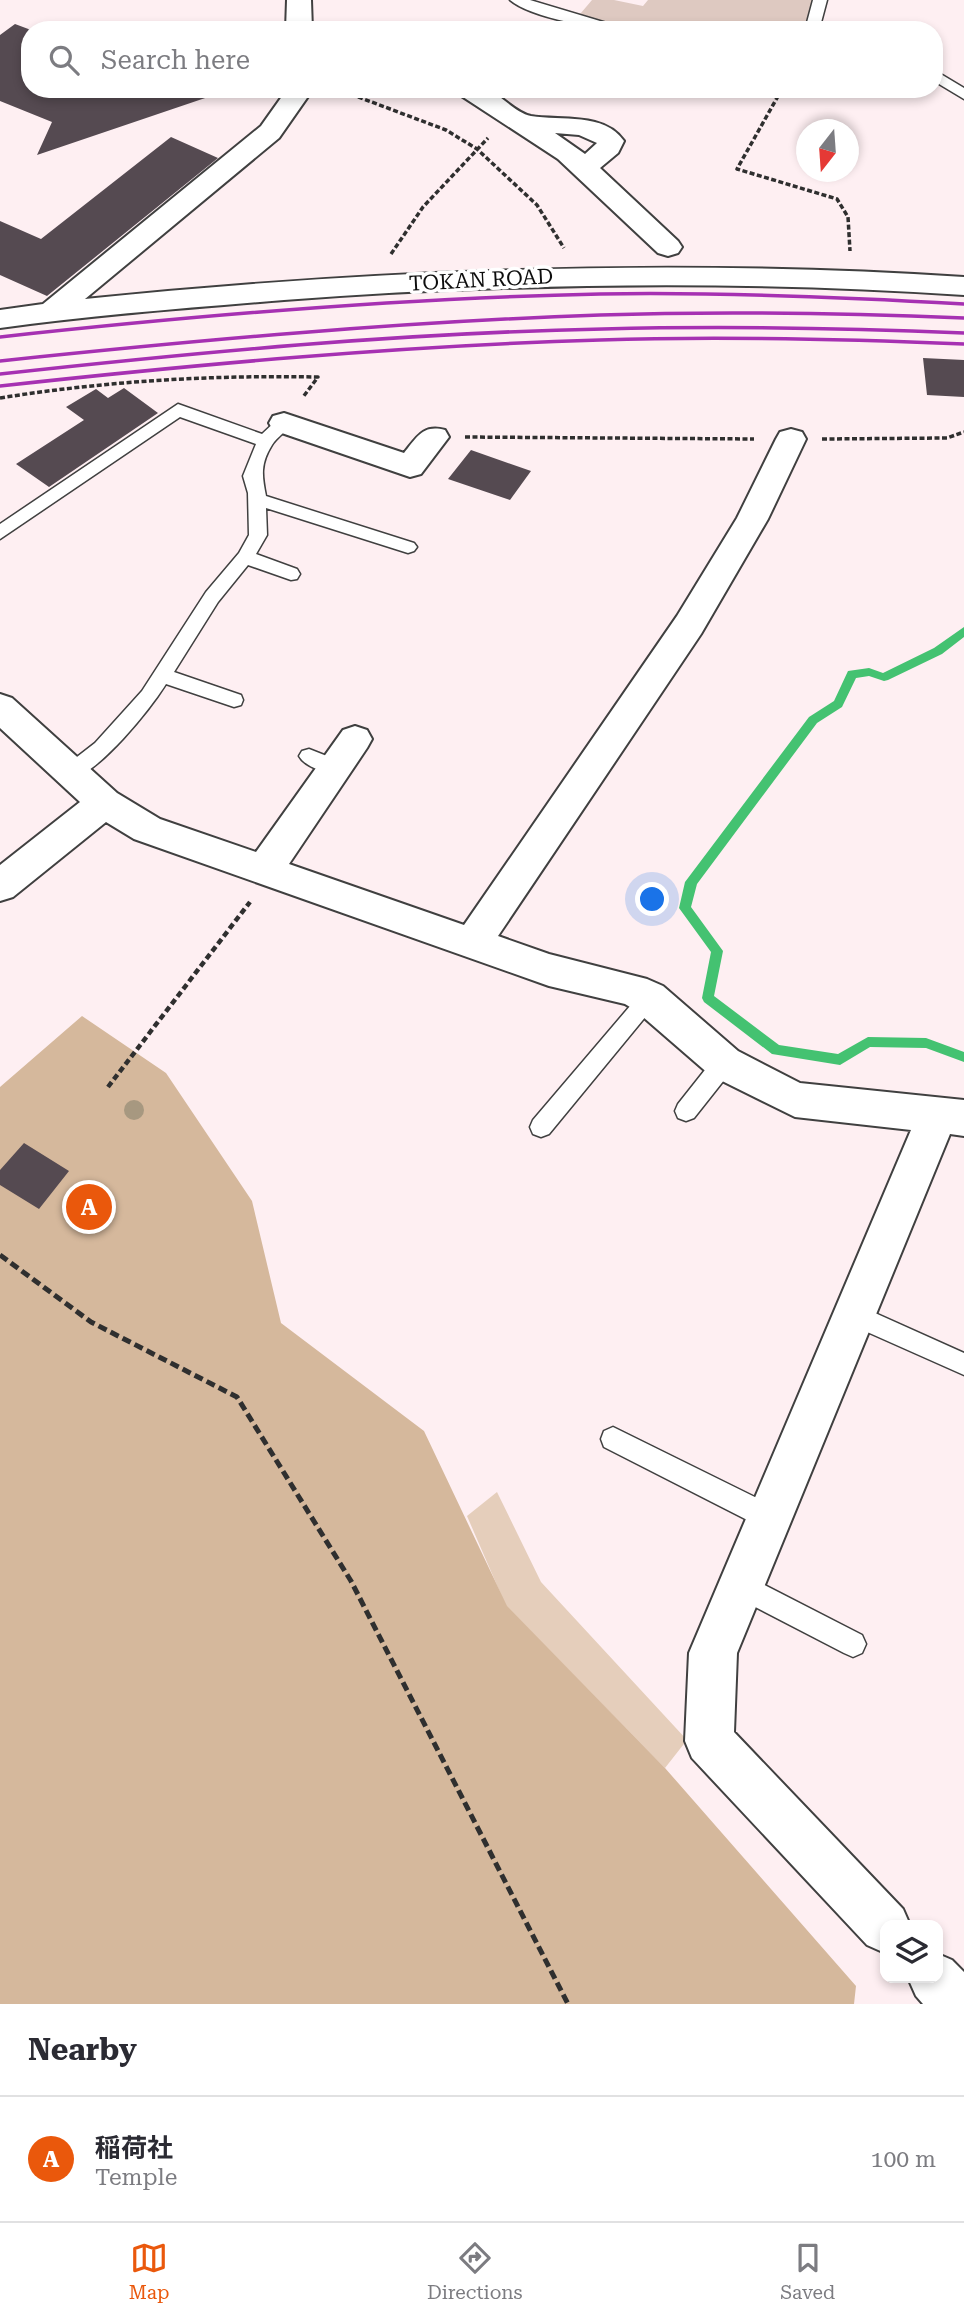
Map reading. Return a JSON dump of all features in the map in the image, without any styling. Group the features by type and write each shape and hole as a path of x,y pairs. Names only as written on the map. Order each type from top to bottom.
{"street":[{"path":"299,0 299,21"},
{"path":"52,311 270,132 294,98"},
{"path":"483,98 568,153 668,247"},
{"path":"526,124 563,125 599,131 611,141 609,147 584,168"},
{"name":"TOKAN ROAD","path":"0,319 52,311 386,285 577,275 850,277 964,286"},
{"path":"275,432 410,466 434,437"},
{"path":"471,944 689,625 752,519 791,439"},
{"path":"0,707 104,803 147,829 471,944 550,970 633,990 649,998 724,1063 795,1100 951,1117 855,1315 713,1653 709,1741 880,1922"},
{"path":"268,872 333,754"},
{"path":"0,886 104,803"},
{"path":"939,1983 959,2004"}],"lane":[{"path":"517,0 580,21"},
{"path":"814,21 820,0"},
{"path":"943,80 964,95"},
{"path":"0,533 178,410 275,432 252,476 257,493 258,535 245,557 212,597 164,676 102,748 71,772"},
{"path":"256,499 408,547"},
{"path":"245,557 292,574"},
{"path":"164,676 234,700"},
{"path":"541,1127 649,998"},
{"path":"686,1111 724,1063"},
{"path":"855,1315 963,1364"},
{"path":"613,1439 768,1517"},
{"path":"741,1586 853,1644"}],"path":[{"path":"361,98 446,130 477,149 537,205 565,251"},
{"path":"777,98 737,169 837,199 847,209 851,220 850,277"},
{"path":"386,285 385,266 405,229 477,149"},
{"path":"434,437 947,438 964,432"},
{"path":"108,1087 268,872"},
{"path":"0,1255 91,1322 237,1397 351,1581 568,2004"}],"shaded area":[{"path":"592,0 614,0 643,6 648,0 820,0 814,21 575,20"},
{"path":"82,1016 166,1073 252,1201 281,1323 424,1431 507,1606 665,1768 856,1986 854,2004 0,2004 0,1087"},
{"path":"497,1492 541,1582 687,1740 665,1768 506,1606 467,1516"}],"building":[{"path":"15,24 21,26 21,98 205,98 37,155 52,122 0,101 0,35"},
{"path":"171,137 218,158 47,296 0,275 0,221 41,239"},
{"path":"923,358 964,360 964,397 927,395"},
{"path":"124,388 158,413 49,487 16,464 84,420 66,407 96,389 108,398"},
{"path":"471,450 531,471 510,500 448,479"},
{"path":"24,1143 69,1171 39,1209 0,1185 0,1170"}],"waterway":[{"path":"964,631 938,651 884,677 869,672 852,674 838,704 813,720 691,882 685,908 717,951 708,998 776,1050 840,1060 868,1042 926,1043 964,1057"}],"railway":[{"path":"0,337 300,309 525,296 737,294 964,304"},
{"path":"0,361 300,333 525,318 736,313 964,318"},
{"path":"0,374 301,345 527,331 739,328 964,333"},
{"path":"0,386 300,357 525,343 736,338 964,344"}],"place":[{"name":"稲荷社","path":"89,1207"}]}
